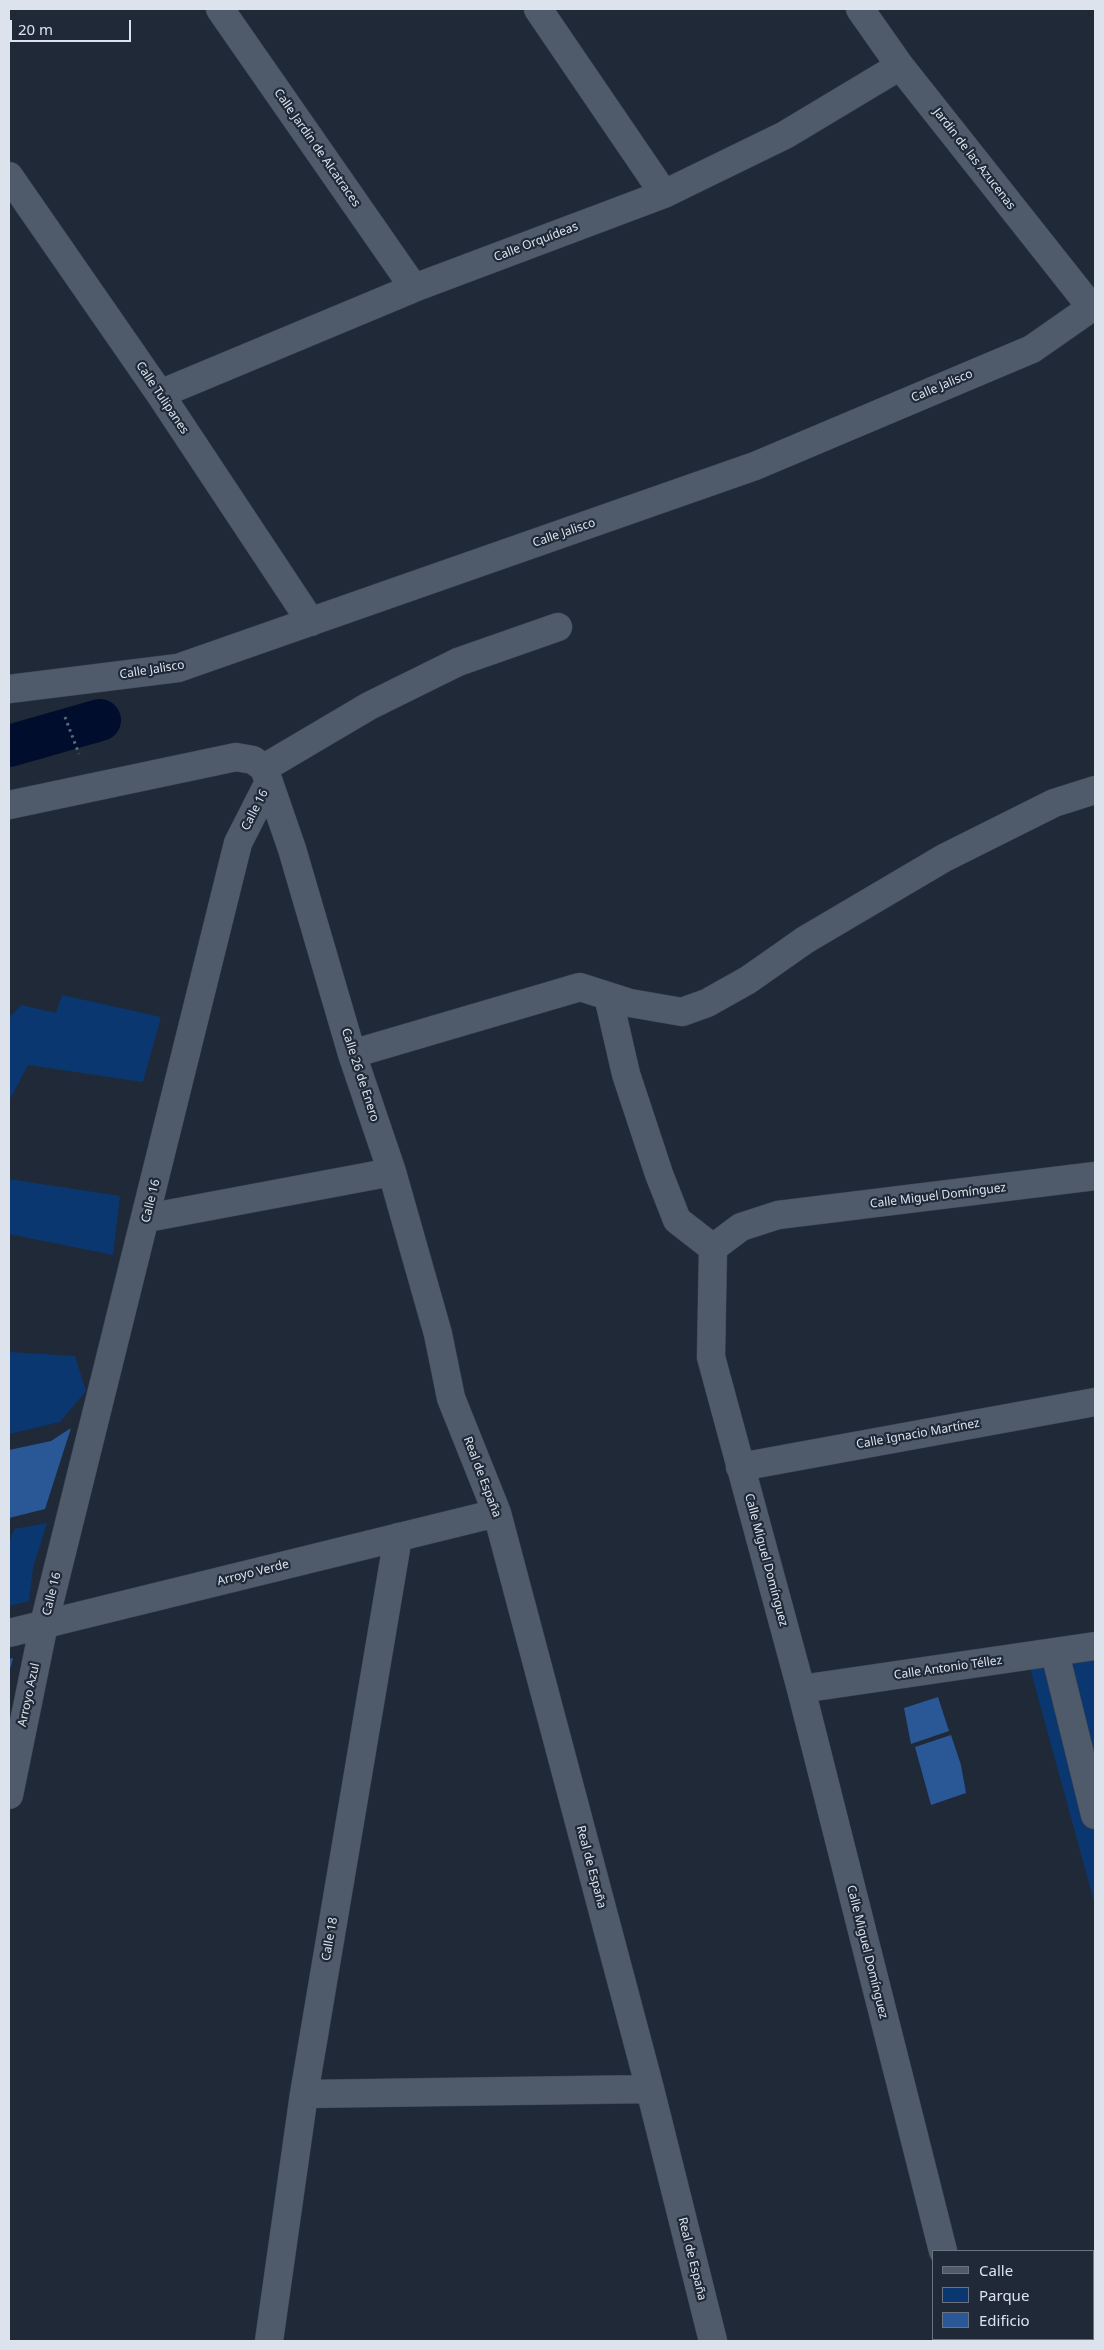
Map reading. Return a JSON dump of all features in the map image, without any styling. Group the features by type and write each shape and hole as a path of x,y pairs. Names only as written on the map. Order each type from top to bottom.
{"street":[{"name":"Calle Jardín de Alcatraces","path":"220,9 414,288"},
{"path":"538,9 664,194"},
{"name":"Jardin de las Azucenas","path":"860,9 900,66 1093,306"},
{"name":"Calle Orquídeas","path":"160,394 414,288 664,194 785,135 900,66"},
{"name":"Calle Tulipanes","path":"9,176 160,394 311,622"},
{"name":"Calle Jalisco","path":"9,689 178,668 755,466 1032,349 1093,306"},
{"path":"9,805 236,757 262,770 369,706 458,662 558,627"},
{"name":"Calle 26 de Enero","path":"262,770 292,849 352,1054 392,1172 438,1334 451,1398"},
{"name":"Calle 16","path":"44,1624 147,1218 238,843 262,770"},
{"path":"352,1054 580,988 644,1006 682,1012 707,1004 748,980 805,940 944,858 1054,803 1095,790"},
{"path":"608,996 626,1074 659,1174 677,1220 713,1248"},
{"path":"147,1218 392,1172"},
{"name":"Calle Miguel Domínguez","path":"942,2250 801,1689 710,1358 713,1248 742,1227 778,1215 1095,1176"},
{"name":"Real de España","path":"451,1398 497,1513 650,2088 713,2341"},
{"name":"Calle Ignacio Martínez","path":"740,1467 1095,1402"},
{"name":"Arroyo Verde","path":"9,1633 497,1513"},
{"name":"Calle 18","path":"269,2341 304,2094 398,1537"},
{"name":"Arroyo Azul","path":"9,1795 44,1624"},
{"name":"Calle Antonio Téllez","path":"801,1689 1095,1646"},
{"path":"1055,1653 1095,1815"},
{"path":"304,2094 650,2088"}],"path":[{"path":"67,722 76,746"}],"green space":[{"path":"62,995 161,1017 143,1082 28,1065 9,1101 9,1018 21,1005 56,1013"},
{"path":"9,1179 120,1196 113,1255 9,1234"},
{"path":"9,1352 75,1356 86,1391 60,1422 9,1434"},
{"path":"47,1523 33,1568 29,1601 9,1606 9,1543 14,1529"},
{"path":"1095,1638 1095,1905 1025,1650"}],"building":[{"path":"71,1428 45,1509 9,1518 9,1450 51,1441"},
{"path":"13,1658 9,1673 9,1659"},
{"path":"938,1697 949,1731 911,1744 904,1708"},
{"path":"951,1735 961,1765 966,1793 931,1805 915,1747"}],"waterway":[{"path":"9,746 100,720"}]}
